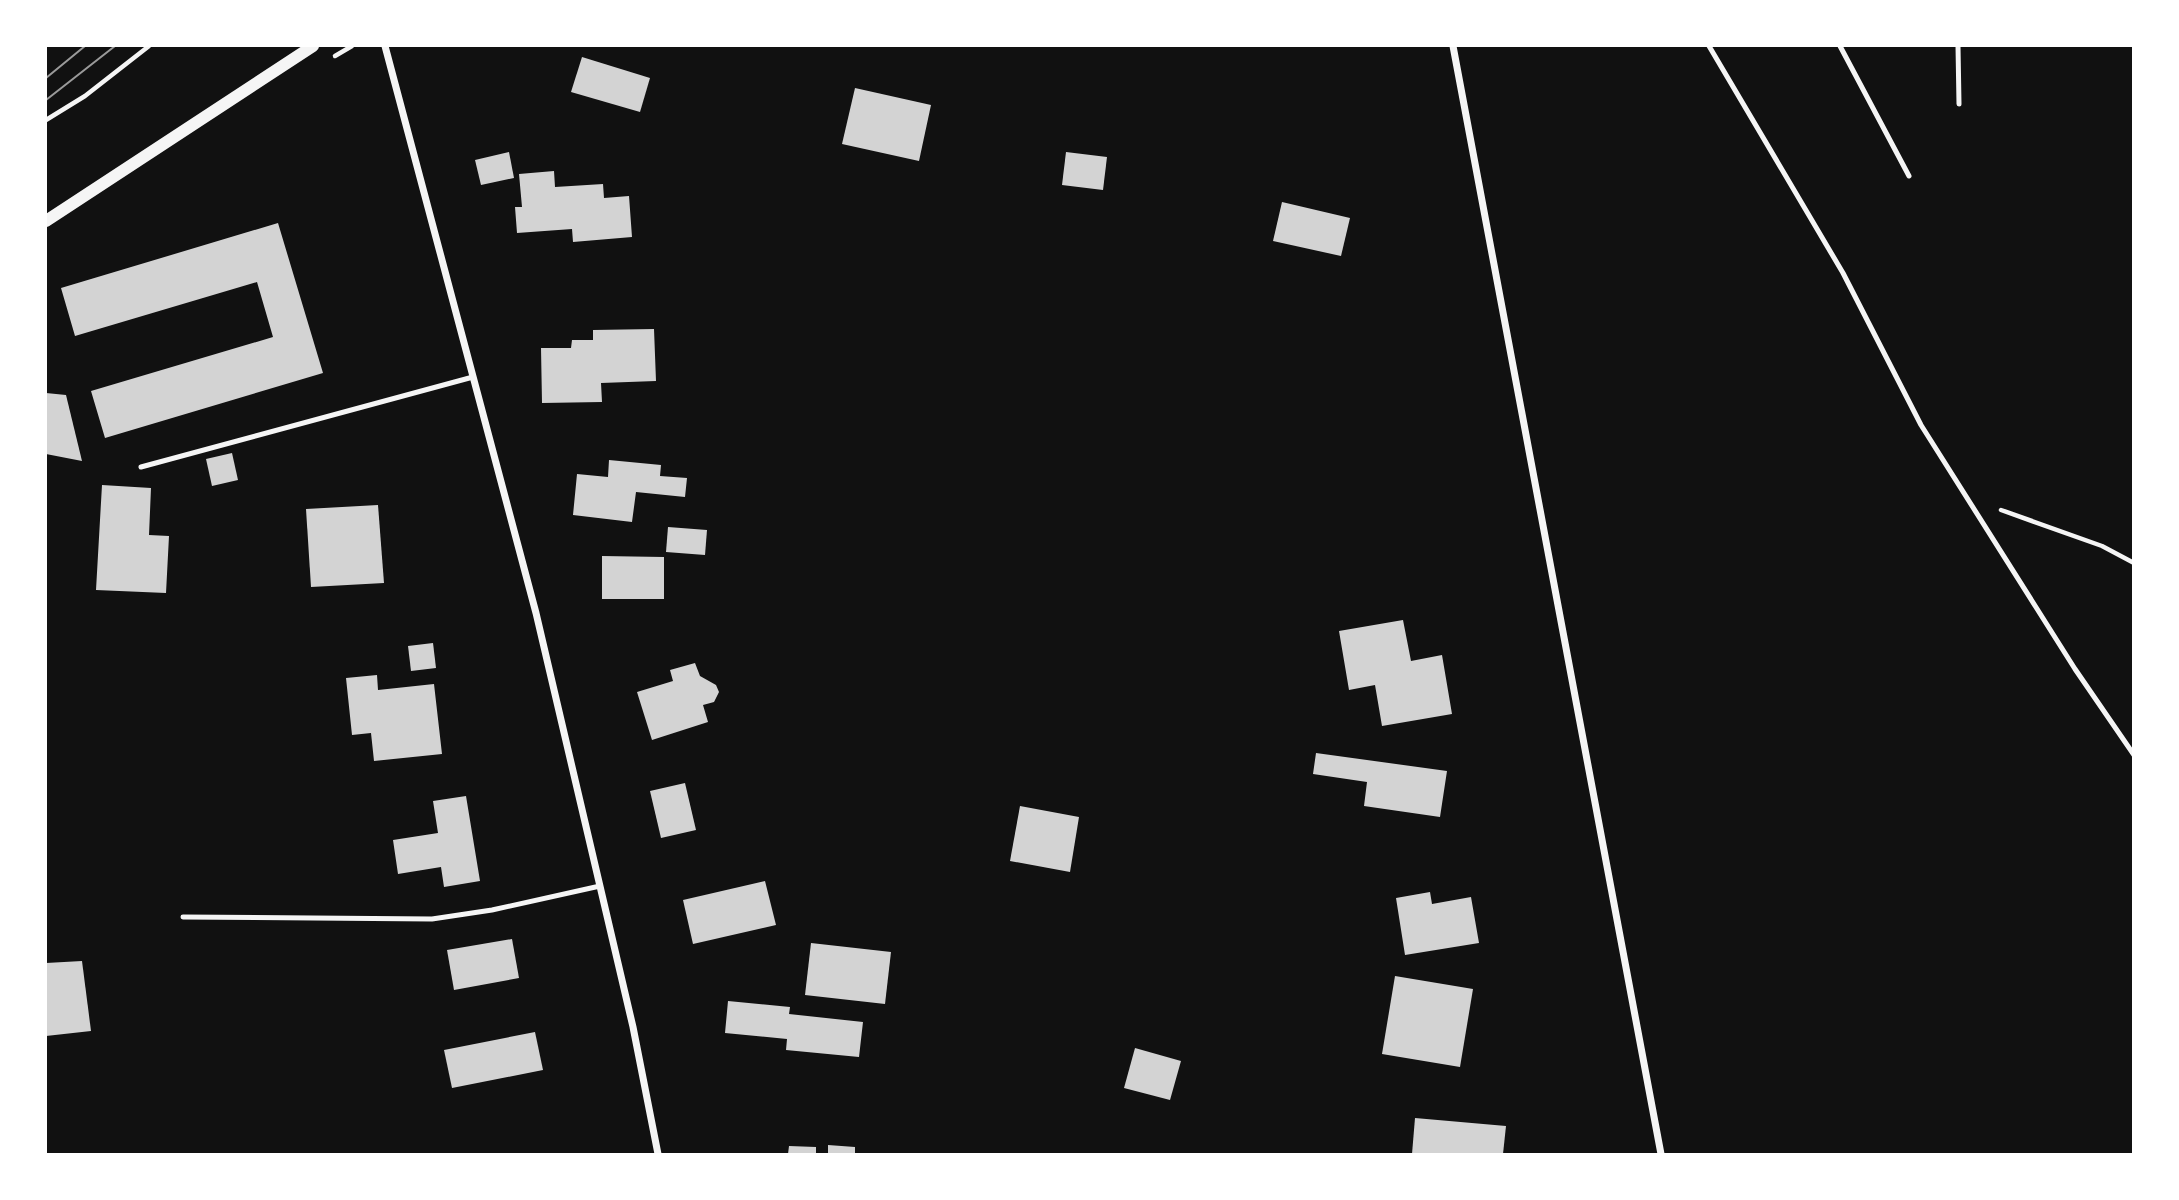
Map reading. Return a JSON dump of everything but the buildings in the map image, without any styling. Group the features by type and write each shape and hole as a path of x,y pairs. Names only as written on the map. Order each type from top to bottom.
{"street":[{"path":"46,221 313,46"},
{"path":"385,46 536,613 633,1027 658,1154"},
{"path":"1453,46 1661,1154"}],"lane":[{"path":"1709,46 1843,273 1921,425 2074,669 2133,755"},
{"path":"1840,46 1909,176"},
{"path":"1958,46 1959,104"},
{"path":"141,467 473,377"},
{"path":"183,917 432,919 492,910 600,886"}],"path":[{"path":"46,120 85,96 149,46"},
{"path":"1968,499 2102,546 2133,563"}],"tram line":[{"path":"46,78 85,46"},
{"path":"46,100 115,46"}]}
